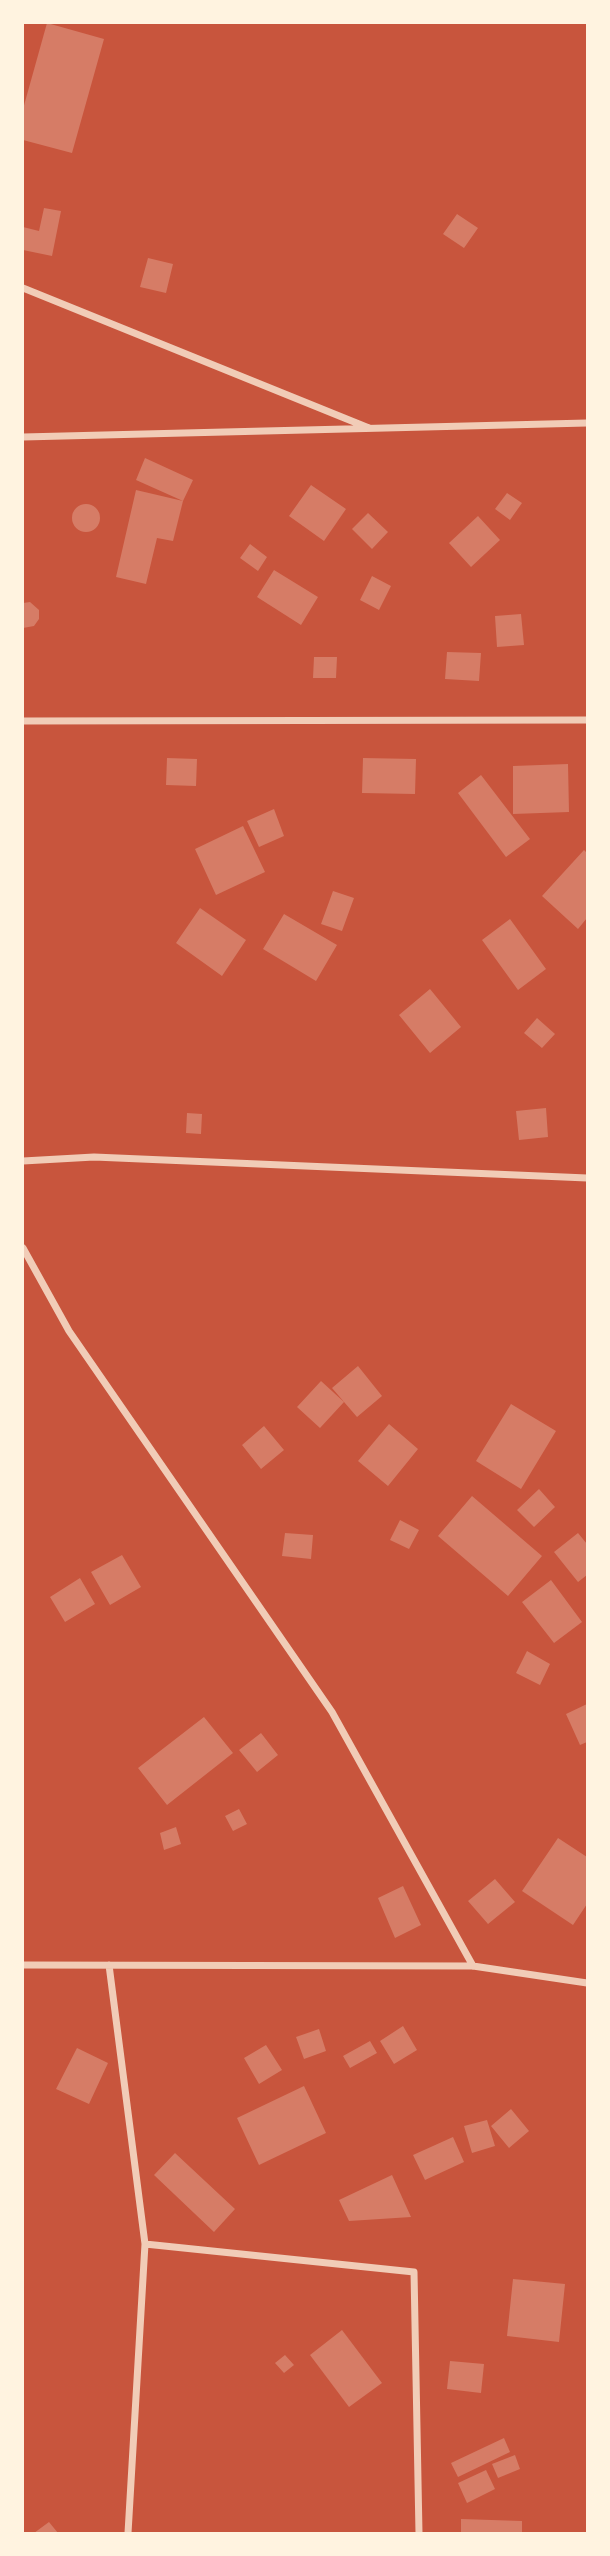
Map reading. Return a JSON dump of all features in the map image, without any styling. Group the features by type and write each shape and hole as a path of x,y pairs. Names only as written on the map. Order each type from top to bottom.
{"street":[{"path":"23,288 373,429"},
{"path":"23,437 587,423"},
{"path":"23,721 587,720"},
{"path":"23,1161 94,1157 587,1178"},
{"path":"23,1248 69,1331 332,1712 473,1965"},
{"path":"23,1965 473,1965 587,1983"},
{"path":"109,1965 145,2244 128,2533"},
{"path":"145,2244 414,2272 419,2533"}],"building":[{"path":"47,23 104,39 72,153 23,140 23,109"},
{"path":"44,208 61,211 52,256 23,250 23,227 39,231"},
{"path":"457,214 478,228 464,248 443,234"},
{"path":"148,258 173,264 166,293 140,287"},
{"path":"145,458 193,480 183,501 136,480"},
{"path":"311,485 346,509 324,541 289,516"},
{"path":"136,490 183,501 173,541 157,538 146,584 116,577"},
{"path":"507,493 522,503 510,520 495,509"},
{"path":"86,504 96,508 100,518 96,528 86,532 76,528 72,518 76,508"},
{"path":"368,513 388,532 372,549 352,529"},
{"path":"478,516 500,540 471,567 449,543"},
{"path":"250,544 267,557 258,571 240,558"},
{"path":"274,570 318,597 301,625 257,597"},
{"path":"372,576 391,586 379,610 360,600"},
{"path":"30,602 39,610 39,619 34,626 23,628 23,603"},
{"path":"521,614 524,645 497,647 495,616"},
{"path":"447,652 481,653 479,681 445,679"},
{"path":"314,657 337,657 336,678 313,678"},
{"path":"167,758 197,759 196,786 166,785"},
{"path":"363,758 416,759 415,794 362,793"},
{"path":"568,764 569,812 513,814 513,766"},
{"path":"481,775 530,839 506,857 458,793"},
{"path":"274,809 284,836 259,847 247,821"},
{"path":"243,826 265,872 216,895 195,849"},
{"path":"584,850 587,853 587,918 578,929 542,896"},
{"path":"333,891 354,898 342,931 321,924"},
{"path":"200,908 246,940 222,976 176,943"},
{"path":"284,914 337,945 316,981 263,949"},
{"path":"510,919 546,969 518,990 482,940"},
{"path":"430,989 461,1027 430,1053 399,1015"},
{"path":"537,1018 555,1034 542,1048 524,1033"},
{"path":"546,1108 548,1137 519,1140 516,1111"},
{"path":"187,1113 202,1114 201,1134 186,1133"},
{"path":"358,1366 382,1396 357,1417 332,1388"},
{"path":"321,1381 344,1402 320,1428 297,1407"},
{"path":"511,1404 556,1431 521,1489 476,1461"},
{"path":"389,1424 418,1449 388,1486 358,1461"},
{"path":"264,1426 284,1450 261,1469 242,1445"},
{"path":"539,1489 555,1507 534,1527 517,1510"},
{"path":"472,1496 542,1556 508,1596 438,1536"},
{"path":"400,1520 419,1530 409,1549 390,1540"},
{"path":"285,1533 313,1535 311,1559 282,1556"},
{"path":"578,1533 587,1544 587,1575 578,1582 554,1552"},
{"path":"122,1555 141,1587 110,1605 91,1572"},
{"path":"80,1578 95,1604 65,1622 50,1597"},
{"path":"551,1580 582,1622 554,1643 522,1602"},
{"path":"527,1651 550,1664 540,1685 516,1673"},
{"path":"587,1704 587,1742 580,1745 566,1714"},
{"path":"204,1717 233,1753 167,1805 138,1768"},
{"path":"261,1733 278,1755 257,1772 239,1750"},
{"path":"239,1809 247,1824 233,1831 225,1816"},
{"path":"176,1827 181,1844 164,1850 160,1833"},
{"path":"558,1838 587,1857 587,1904 573,1925 522,1891"},
{"path":"495,1879 515,1902 488,1924 468,1901"},
{"path":"403,1886 421,1925 395,1938 378,1898"},
{"path":"403,2026 417,2050 394,2064 380,2041"},
{"path":"319,2029 326,2051 304,2059 296,2037"},
{"path":"370,2041 377,2053 350,2068 343,2056"},
{"path":"266,2045 282,2070 259,2084 244,2058"},
{"path":"77,2048 108,2063 89,2104 56,2089"},
{"path":"304,2086 326,2133 259,2165 237,2118"},
{"path":"511,2109 529,2131 509,2148 491,2126"},
{"path":"487,2120 495,2146 472,2153 464,2126"},
{"path":"453,2137 464,2162 425,2180 413,2155"},
{"path":"175,2153 235,2209 214,2232 154,2175"},
{"path":"392,2175 411,2217 349,2221 339,2200"},
{"path":"513,2279 565,2284 559,2342 507,2336"},
{"path":"342,2330 382,2383 349,2407 310,2355"},
{"path":"285,2355 294,2365 284,2373 275,2363"},
{"path":"450,2361 484,2364 481,2393 447,2389"},
{"path":"504,2438 510,2452 458,2477 451,2463"},
{"path":"515,2455 520,2469 498,2478 492,2464"},
{"path":"486,2470 495,2489 467,2503 458,2483"},
{"path":"461,2519 522,2521 522,2533 461,2533"},
{"path":"49,2522 58,2533 34,2533"}]}
